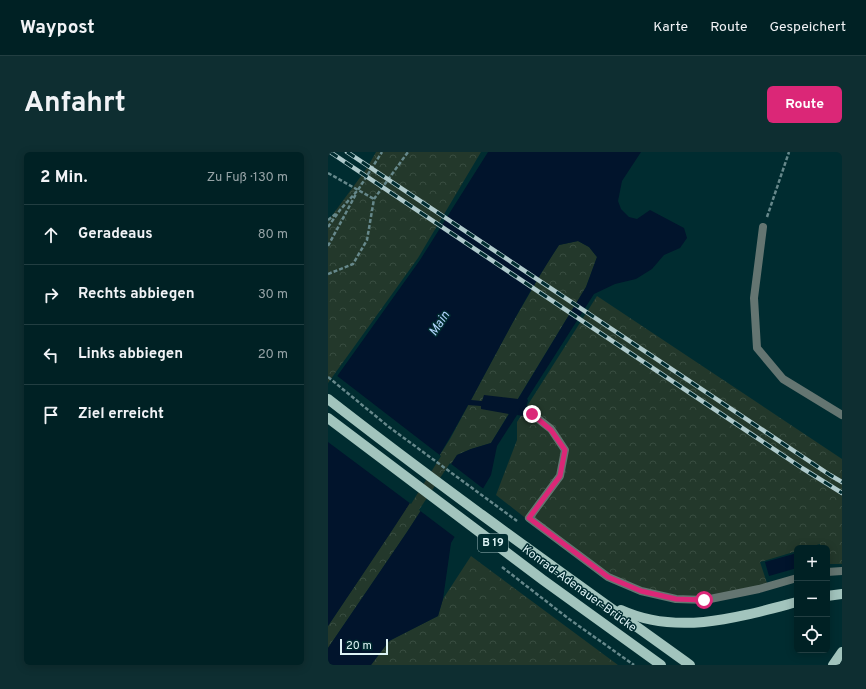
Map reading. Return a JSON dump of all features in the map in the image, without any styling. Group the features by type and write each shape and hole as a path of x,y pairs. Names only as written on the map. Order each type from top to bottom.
{"main road":[{"name":"Konrad-Adenauer-Brücke","path":"328,399 601,601"},
{"name":"Konrad-Adenauer-Brücke","path":"328,418 543,580 661,665"},
{"path":"830,596 842,594"},
{"path":"601,601 630,614 646,619 692,623 746,615 794,603"},
{"name":"B 19","path":"601,601 690,665"},
{"path":"833,665 842,652"}],"lane":[{"path":"763,227 754,298 757,348 783,379 842,415"},
{"path":"532,414 551,430 565,450 560,476 529,518 608,577 641,591 676,599 704,600 759,589 794,579"},
{"path":"830,572 842,571"}],"path":[{"path":"328,246 358,190 382,152"},
{"path":"328,274 353,264 367,240 374,199 408,152"},
{"path":"763,227 789,152"},
{"path":"328,173 374,199"},
{"path":"328,227 340,210 358,190"},
{"path":"328,220 340,210"}],"green space":[{"path":"376,152 481,152 418,258 328,383 328,221 367,168"},
{"path":"578,241 589,247 597,257 586,287 491,443 457,455 407,532 328,648 328,626 396,524 450,439 513,322 546,265 559,245"},
{"path":"597,296 842,459 842,564 830,564 830,545 794,545 794,552 760,562 769,589 673,602 587,566 496,495 517,440 517,422"},
{"path":"471,556 618,665 371,665 389,641 438,616 443,599"}],"water":[{"name":"Main","path":"488,152 641,152 622,181 618,201 621,209 629,217 637,219 650,210 684,228 687,238 680,248 664,255 652,269 636,279 615,284 594,294 527,399 524,416 517,415 497,446 491,475 451,543 443,599 438,616 389,641 371,665 328,665 328,648 407,532 457,455 491,443 509,414 481,409 481,406 468,405 436,462 383,545 328,626 328,389 420,260","holes":["578,241 589,247 597,257 586,287 518,399 484,395 482,401 471,400 524,302 559,245"]},
{"path":"794,554 794,569 769,576 765,562"}],"pier":[{"path":"336,375 441,456 411,504 328,442 328,385"},
{"path":"450,463 485,490 456,538 419,510"}],"railway":[{"path":"330,152 802,468 842,493"},
{"path":"347,152 842,482"}],"route":[{"path":"532,414 551,430 565,450 560,476 529,518 608,577 641,591 676,599 704,600"}]}
